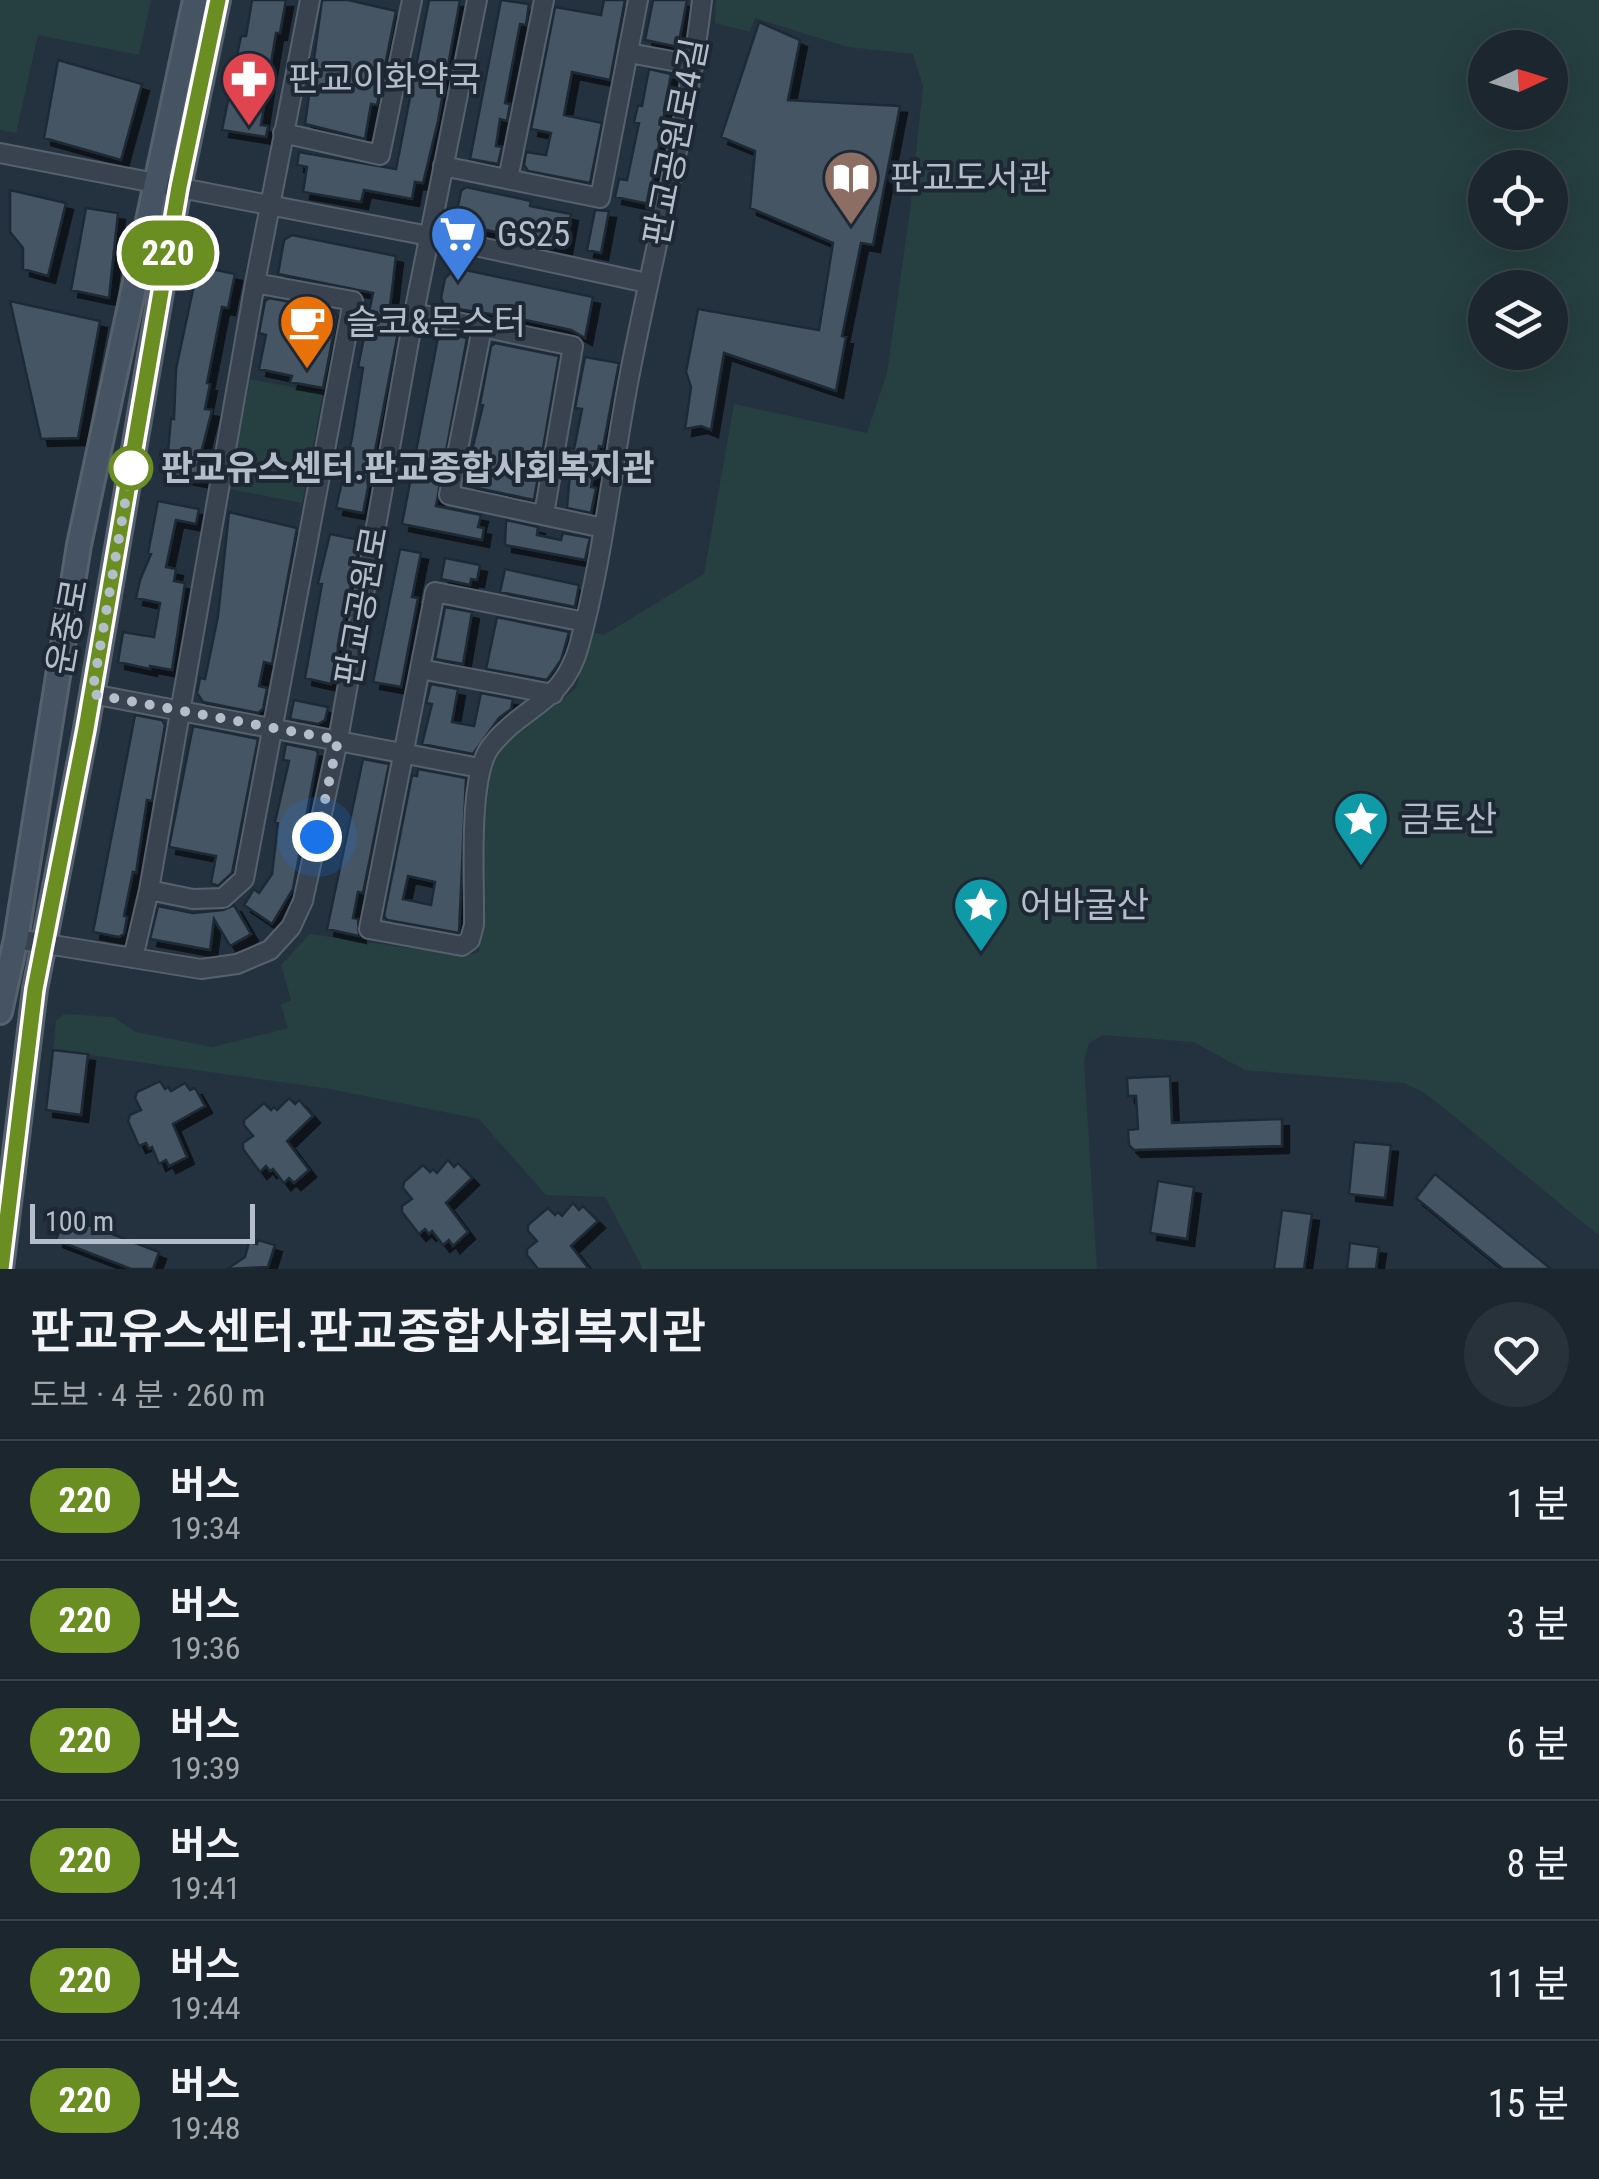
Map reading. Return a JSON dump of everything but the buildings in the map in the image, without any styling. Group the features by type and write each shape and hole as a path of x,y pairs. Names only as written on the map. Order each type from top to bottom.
{"main road":[{"name":"운중로","path":"1,1269 35,989 92,694 195,0"},
{"name":"운중로","path":"0,1012 16,939 78,545 167,185 218,0"}],"street":[{"path":"132,958 149,890 282,133 310,0"},
{"path":"282,133 380,155 412,0"},
{"name":"판교공원로","path":"16,939 201,969 237,964 270,950 291,927 303,901 338,740 414,313 477,0"},
{"path":"508,179 544,0"},
{"path":"442,166 600,198 638,0"},
{"name":"판교공원로4길","path":"553,694 574,660 584,622 647,283 694,65 702,0"},
{"path":"630,53 694,65"},
{"path":"0,153 429,236 647,283"},
{"path":"149,890 194,899 223,898 244,879 354,301 255,283"},
{"path":"414,313 573,346 544,514"},
{"path":"482,328 449,495 603,528"},
{"path":"553,694 492,745 480,768 474,924 470,940 462,946 369,929 435,592 584,622"},
{"path":"420,669 553,694"},
{"path":"92,694 480,768"}],"green space":[{"path":"0,0 151,0 139,55 38,35 16,133 0,130"},
{"path":"716,0 1599,0 1599,1236 1449,1112 1404,1083 1245,1070 1193,1042 1103,1035 1089,1043 1084,1061 1097,1269 643,1269 605,1197 546,1195 479,1119 330,1089 53,1050 56,1021 64,1014 113,1017 136,1032 212,1047 288,1028 281,1005 291,1000 281,965 310,934 466,956 479,952 485,788 499,748 576,688 591,632 604,635 704,574 734,404 867,433 887,373 923,86 913,54 848,47 755,18 750,32 715,23"},
{"path":"250,379 323,393 302,503 229,489"}],"bus line":[{"name":"220","path":"1,1269 35,989 86,729 179,187 218,0"}],"place":[{"name":"판교이화약국","path":"249,128"},
{"name":"판교도서관","path":"851,227"},
{"name":"GS25","path":"458,283"},
{"name":"슬코&몬스터","path":"307,371"},
{"name":"판교유스센터.판교종합사회복지관","path":"131,468"},
{"name":"금토산","path":"1361,868"},
{"name":"어바굴산","path":"981,954"}],"route":[{"path":"131,468 92,694 338,740 317,837"}]}
